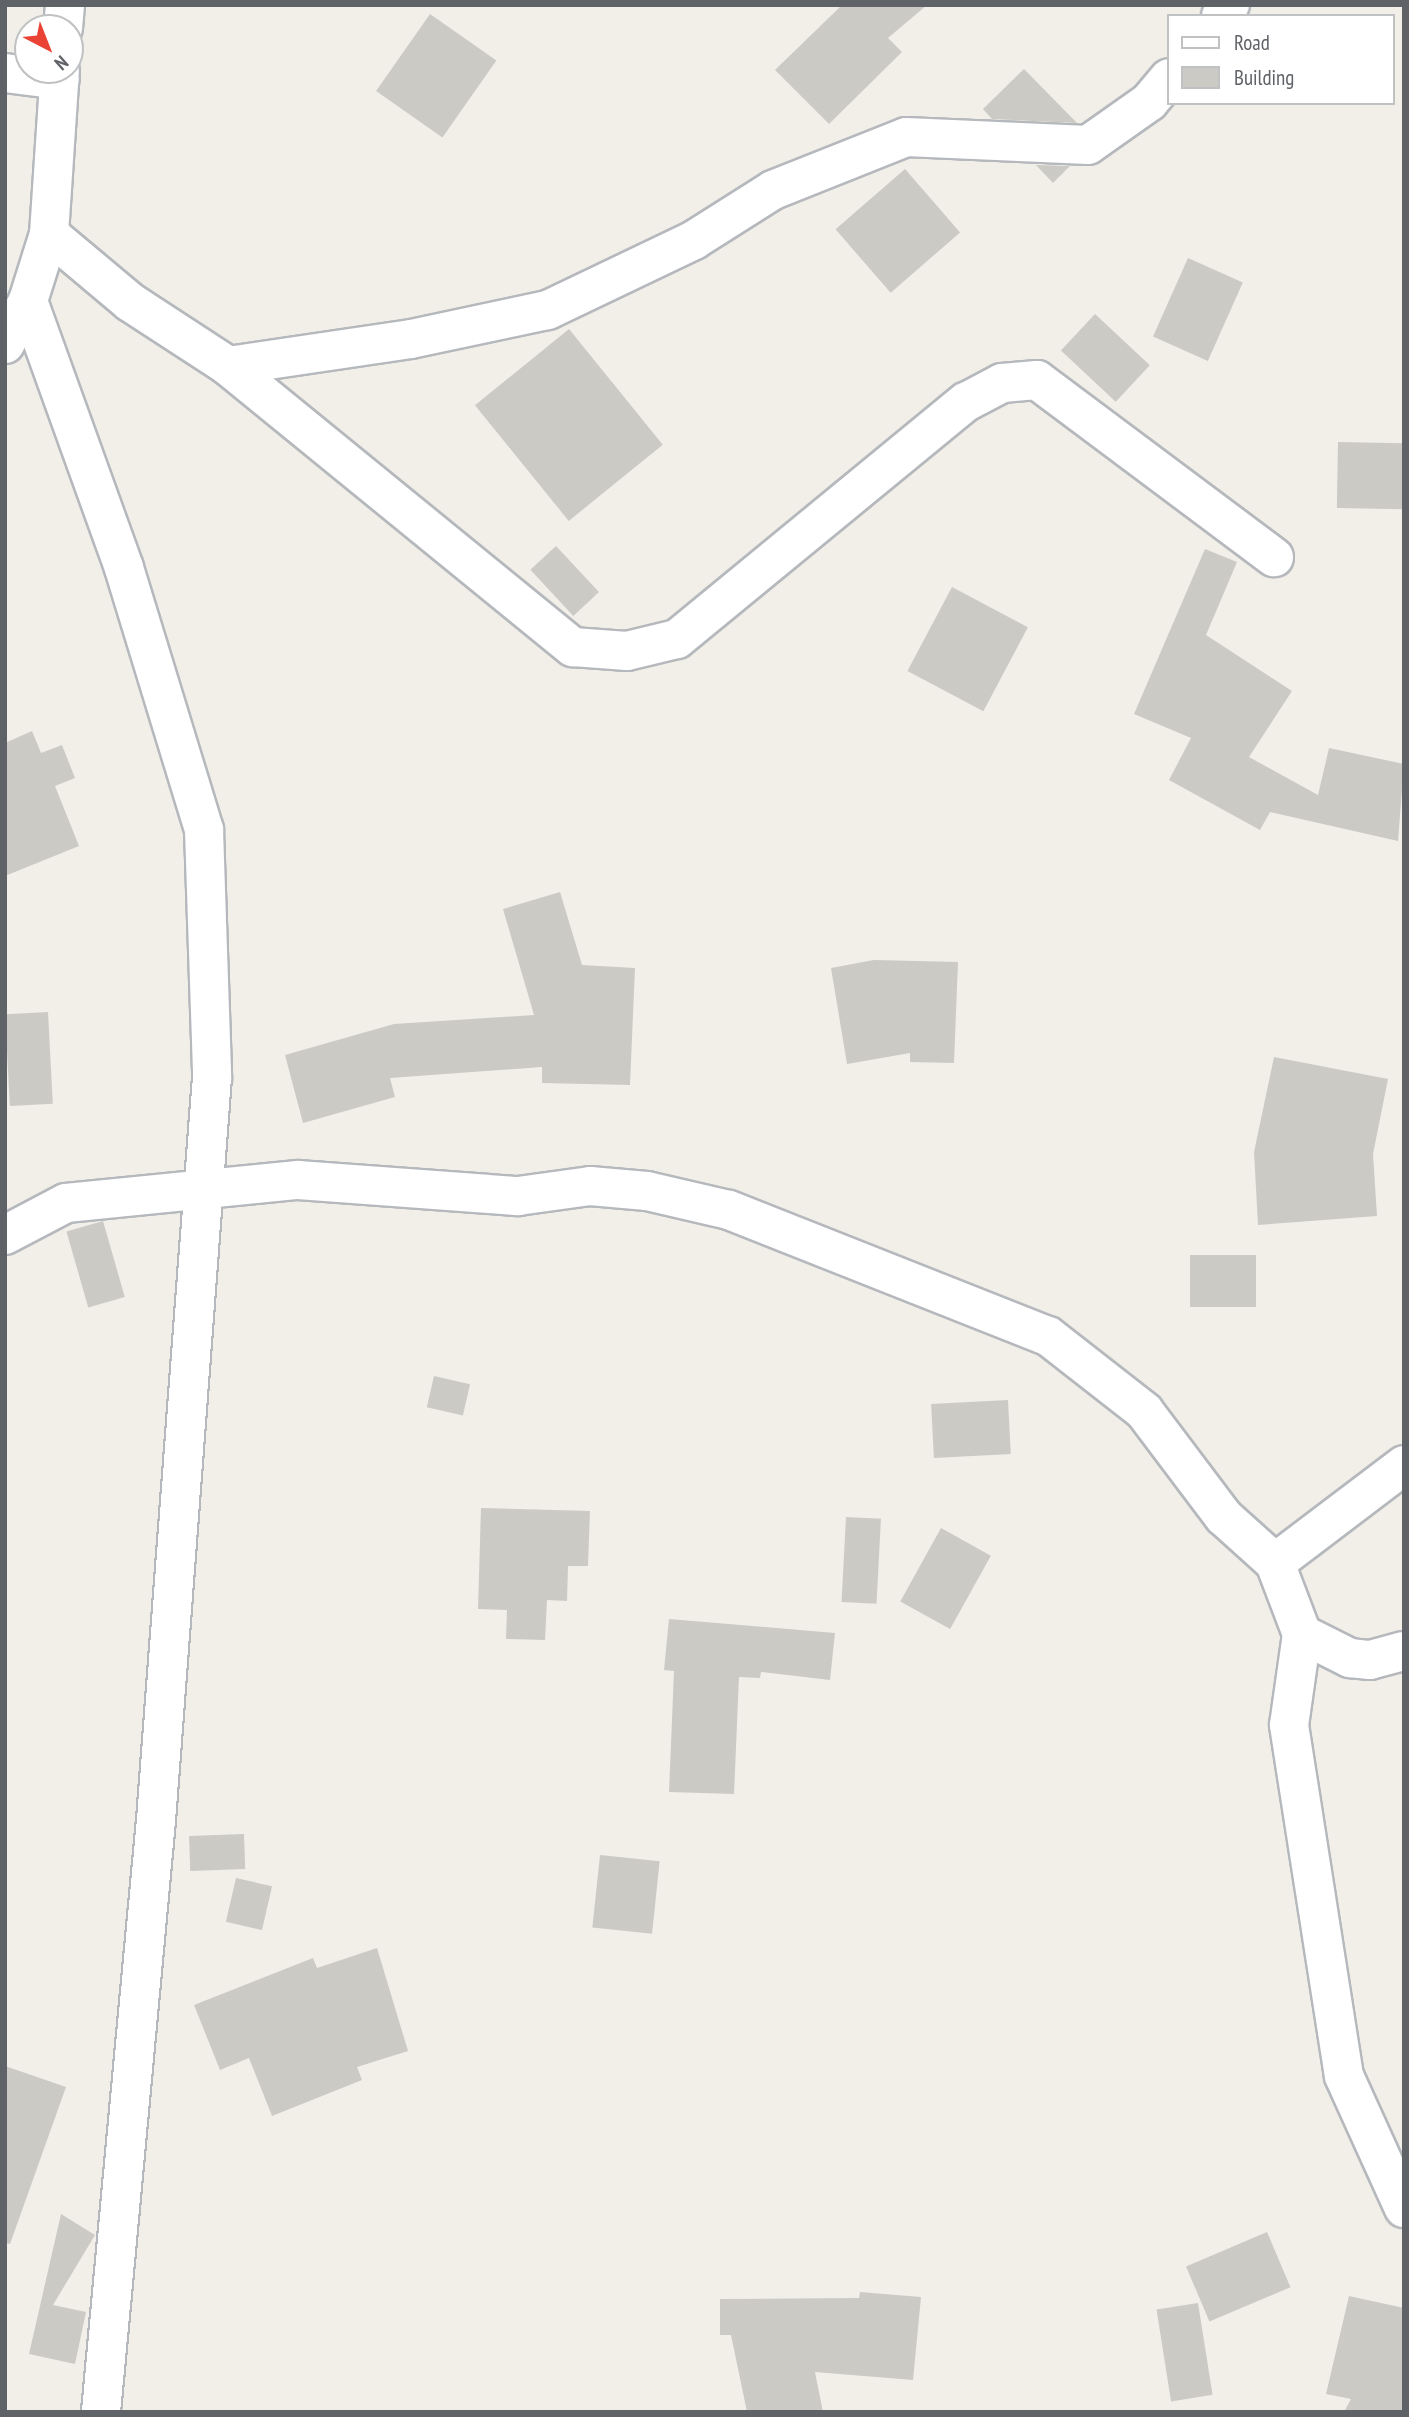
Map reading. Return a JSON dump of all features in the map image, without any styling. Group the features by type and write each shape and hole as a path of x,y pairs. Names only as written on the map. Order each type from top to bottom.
{"street":[{"path":"228,366 411,339 548,310 694,240 773,190 906,137 1088,145 1149,102 1168,79"},
{"path":"5,344 27,301 49,234 59,84"},
{"path":"49,234 130,302 228,366 573,646 627,651 677,639 966,402 1002,383 1037,380 1274,557"},
{"path":"27,301 124,568 204,830 212,1077 200,1186 156,1820 101,2412"},
{"path":"5,1235 66,1203 200,1186 298,1180 518,1196 590,1186 647,1191 729,1210 1048,1336 1144,1411 1224,1517 1275,1563 1302,1634 1289,1725 1344,2076 1404,2207"},
{"path":"1275,1563 1404,1465"},
{"path":"1302,1634 1350,1658 1370,1660 1404,1651"}],"building":[{"path":"842,5 927,5 888,38 902,52 829,124 775,70"},
{"path":"430,14 496,60 442,137 376,91"},
{"path":"1024,69 1077,123 992,119 983,109"},
{"path":"1036,165 1070,166 1053,183"},
{"path":"905,169 960,232 891,293 836,229"},
{"path":"1188,258 1243,282 1208,361 1153,337"},
{"path":"1095,314 1150,365 1116,402 1061,351"},
{"path":"569,329 663,445 569,521 475,405"},
{"path":"1338,442 1404,443 1403,509 1337,508"},
{"path":"556,546 599,592 573,616 530,570"},
{"path":"1205,549 1237,562 1206,635 1292,691 1249,757 1318,795 1329,748 1404,764 1398,841 1270,812 1260,830 1169,780 1191,738 1134,714"},
{"path":"952,587 1028,627 983,711 907,671"},
{"path":"32,731 41,753 62,745 75,778 55,786 79,846 5,876 5,743"},
{"path":"560,892 582,965 635,968 630,1085 542,1083 542,1067 390,1078 395,1097 303,1123 285,1055 394,1024 534,1015 503,909"},
{"path":"874,960 958,962 954,1063 910,1062 910,1053 847,1064 831,968"},
{"path":"48,1012 53,1104 10,1106 5,1014"},
{"path":"1274,1057 1388,1079 1373,1154 1377,1216 1258,1225 1254,1152"},
{"path":"103,1221 125,1297 88,1307 66,1231"},
{"path":"1190,1255 1256,1255 1256,1307 1190,1307"},
{"path":"434,1376 470,1384 463,1416 427,1407"},
{"path":"1008,1400 1011,1454 934,1458 931,1404"},
{"path":"481,1508 590,1511 588,1566 568,1566 567,1601 547,1600 545,1640 506,1639 507,1610 478,1609"},
{"path":"846,1517 881,1519 877,1604 842,1602"},
{"path":"941,1528 991,1556 950,1629 900,1601"},
{"path":"669,1619 835,1633 830,1680 761,1672 760,1678 739,1677 734,1794 669,1792 674,1671 664,1670"},
{"path":"244,1834 245,1869 190,1871 189,1836"},
{"path":"600,1855 660,1861 652,1934 592,1928"},
{"path":"236,1878 272,1886 262,1930 226,1922"},
{"path":"377,1948 408,2051 357,2067 362,2080 272,2116 249,2058 220,2070 194,2005 313,1958 317,1968"},
{"path":"5,2066 66,2087 10,2244 5,2243"},
{"path":"61,2214 95,2235 53,2305 86,2312 75,2364 29,2354"},
{"path":"1267,2232 1290,2287 1209,2322 1186,2266"},
{"path":"860,2292 921,2297 913,2380 815,2372 823,2412 747,2412 731,2335 720,2335 720,2299 859,2298"},
{"path":"1349,2296 1404,2308 1404,2412 1344,2412 1351,2399 1326,2394"},
{"path":"1198,2303 1213,2395 1171,2401 1157,2310"}]}
